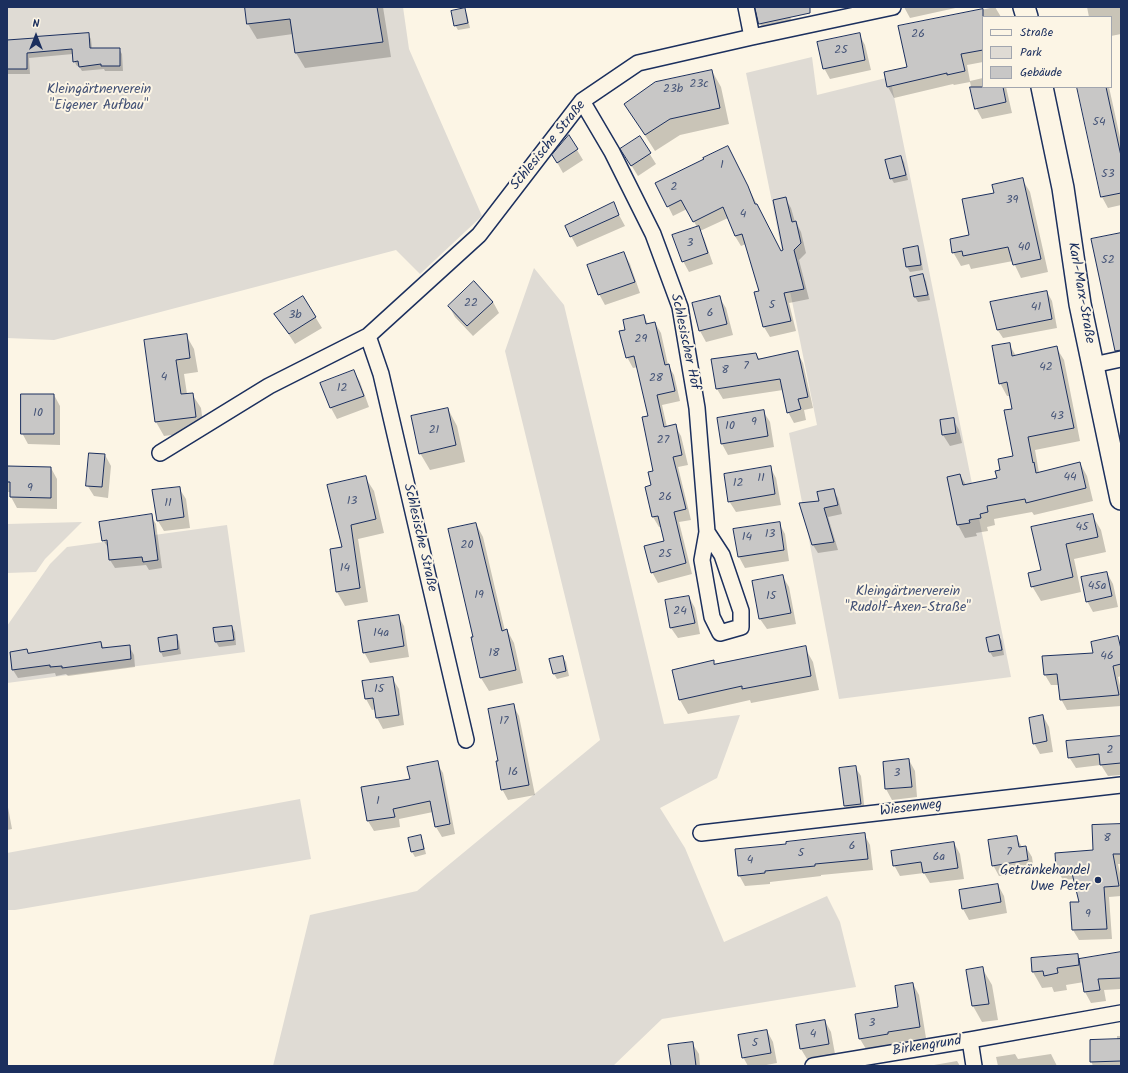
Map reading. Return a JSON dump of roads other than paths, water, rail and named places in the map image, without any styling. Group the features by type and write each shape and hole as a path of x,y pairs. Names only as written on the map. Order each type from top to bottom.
{"main road":[{"name":"Karl-Marx-Straße","path":"1042,88 1063,188 1080,304 1121,499"}],"street":[{"path":"746,7 752,36"},
{"name":"Schlesische Straße","path":"160,453 269,386 368,336 478,235 582,101 638,63 752,36 893,7"},
{"name":"Schlesischer Hof","path":"582,101 612,152 653,234 680,307 697,408 707,532 702,560 712,617 720,633 741,627 741,611 722,555 707,532"},
{"name":"Schlesische Straße","path":"368,336 381,374 466,740"},
{"path":"1093,365 1121,359"},
{"name":"Wiesenweg","path":"701,833 1121,784"},
{"name":"Birkengrund","path":"813,1066 1121,1013"},
{"name":"Birkengrund","path":"970,1040 974,1066"}],"place":[{"name":"Getränkehandel Uwe Peter","path":"1098,880"}],"park label":[{"name":"Kleingärtnerverein \"Eigener Aufbau\"","path":"99,100"},
{"name":"Kleingärtnerverein \"Rudolf-Axen-Straße\"","path":"908,602"}]}
